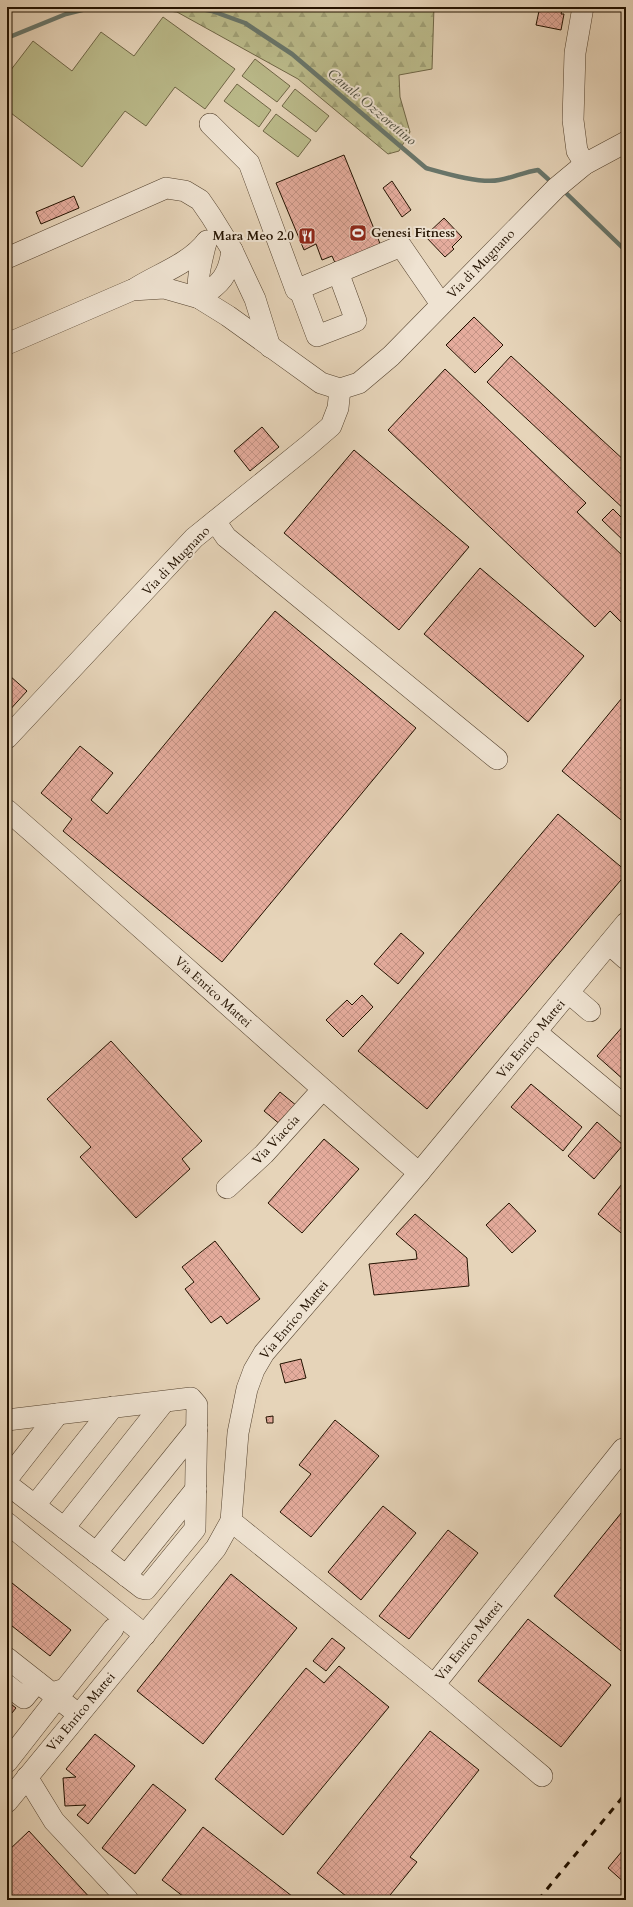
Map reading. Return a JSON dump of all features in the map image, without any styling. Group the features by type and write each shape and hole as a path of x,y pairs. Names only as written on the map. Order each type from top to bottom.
{"street":[{"path":"583,7 575,53 573,120 577,151 585,164"},
{"path":"210,124 249,163 296,290 401,246 441,304"},
{"name":"Via di Mugnano","path":"7,738 194,538 310,445 331,426 338,408 340,389 359,383 391,356 552,192 585,164 626,142"},
{"path":"8,256 166,188 185,191 200,200 211,233 232,250 255,299 270,347"},
{"path":"7,344 132,290 153,277 191,258 211,233"},
{"path":"199,298 199,272 211,233"},
{"path":"199,298 214,288 230,268 232,250"},
{"path":"299,288 317,336 356,321 338,272"},
{"path":"132,290 164,288 199,298 228,316 321,383 340,389"},
{"path":"216,521 226,537 497,759"},
{"name":"Via Enrico Mattei","path":"7,810 136,922 322,1090 419,1173"},
{"name":"Via Enrico Mattei","path":"7,1802 216,1548 231,1521 238,1433 247,1389 254,1370 264,1353 419,1173 626,923"},
{"path":"609,944 626,959"},
{"path":"569,993 590,1011"},
{"path":"536,1032 626,1107"},
{"name":"Via Viaccia","path":"227,1188 264,1154 322,1090"},
{"path":"7,1420 191,1398 195,1401 196,1489 126,1576 7,1484"},
{"path":"64,1528 164,1402"},
{"path":"35,1505 113,1407"},
{"path":"7,1480 58,1414"},
{"path":"96,1553 196,1428"},
{"name":"Via Enrico Mattei","path":"231,1521 434,1685 623,1449"},
{"path":"7,1523 145,1635"},
{"path":"7,1762 56,1697 58,1691 65,1689 113,1629"},
{"path":"7,1658 78,1714"},
{"path":"7,1685 24,1698 37,1682"},
{"path":"434,1685 542,1776"},
{"path":"27,1777 54,1821 128,1900"}],"green space":[{"path":"158,7 434,7 432,69 399,75 400,97 410,132 399,151 388,154 298,79 177,12 159,10"},
{"path":"163,17 235,69 205,109 175,87 146,126 125,111 82,167 7,110 7,75 33,41 72,71 101,32 134,56"},
{"path":"255,59 290,86 277,102 242,76"},
{"path":"237,84 271,110 259,127 224,101"},
{"path":"295,89 329,116 316,132 282,106"},
{"path":"276,114 311,140 298,157 263,131"}],"building":[{"path":"538,7 563,7 561,14 564,14 561,30 536,25 539,11"},
{"path":"344,155 381,246 336,265 332,256 322,260 316,244 304,250 276,183"},
{"path":"392,181 411,210 402,217 383,188"},
{"path":"74,196 79,208 41,224 36,212"},
{"path":"444,218 462,237 452,247 454,249 445,257 425,236"},
{"path":"474,317 503,345 475,373 446,345"},
{"path":"511,356 626,462 626,511 487,382"},
{"path":"445,369 586,503 577,512 626,559 626,627 610,611 595,627 388,430"},
{"path":"262,427 279,447 250,471 234,451"},
{"path":"354,450 469,547 399,630 284,533"},
{"path":"613,509 626,522 626,543 602,520"},
{"path":"480,568 584,656 528,722 424,634"},
{"path":"275,611 416,728 222,962 63,831 72,819 41,793 80,746 113,773 91,800 107,814"},
{"path":"10,676 27,691 7,713 7,679"},
{"path":"626,693 626,824 562,771"},
{"path":"558,814 626,871 626,874 427,1109 358,1051"},
{"path":"401,933 424,953 398,984 374,964"},
{"path":"362,995 373,1007 343,1037 326,1020 347,1000 352,1005"},
{"path":"624,1025 626,1027 625,1081 597,1056"},
{"path":"111,1041 202,1141 182,1159 190,1169 136,1218 80,1157 91,1147 47,1099"},
{"path":"531,1084 582,1127 563,1151 511,1107"},
{"path":"280,1092 297,1106 281,1125 264,1111"},
{"path":"597,1122 623,1145 594,1179 568,1156"},
{"path":"324,1139 359,1169 302,1233 268,1203"},
{"path":"626,1179 626,1237 598,1214"},
{"path":"509,1203 536,1231 512,1253 486,1225"},
{"path":"415,1214 467,1258 469,1286 374,1295 369,1264 417,1259 416,1251 396,1234"},
{"path":"215,1241 260,1299 227,1324 221,1316 211,1323 185,1289 194,1282 182,1267"},
{"path":"301,1359 306,1378 285,1383 280,1364"},
{"path":"273,1416 273,1423 267,1423 266,1417"},
{"path":"335,1420 379,1456 311,1537 280,1512 311,1474 299,1465"},
{"path":"383,1506 416,1533 361,1600 328,1572"},
{"path":"626,1507 626,1655 554,1596"},
{"path":"448,1530 478,1553 409,1639 379,1616"},
{"path":"231,1574 297,1628 203,1744 137,1691"},
{"path":"7,1579 71,1630 50,1656 7,1622"},
{"path":"528,1619 611,1685 561,1747 478,1681"},
{"path":"332,1638 345,1648 326,1671 313,1661"},
{"path":"339,1666 389,1707 283,1835 215,1779 306,1668 324,1683"},
{"path":"7,1701 16,1708 7,1719"},
{"path":"430,1731 479,1770 410,1857 417,1862 386,1900 351,1900 317,1873"},
{"path":"95,1734 135,1766 88,1824 77,1815 86,1805 65,1806 63,1778 76,1777 66,1769"},
{"path":"153,1784 186,1810 135,1874 102,1848"},
{"path":"203,1827 297,1900 188,1900 162,1880"},
{"path":"29,1831 92,1900 7,1900 7,1852"},
{"path":"623,1850 626,1852 626,1884 608,1868"}],"waterway":[{"name":"Canale Ozzorettino","path":"7,38 66,14 94,7"},
{"name":"Canale Ozzorettino","path":"191,7 212,11 245,23 292,54 426,168 442,173 483,181 504,179 538,170 548,179"},
{"name":"Canale Ozzorettino","path":"567,194 626,251"}],"railway":[{"path":"538,1900 626,1793"}],"place":[{"name":"Genesi Fitness","path":"358,233"},
{"name":"Mara Meo 2.0","path":"307,236"}]}
